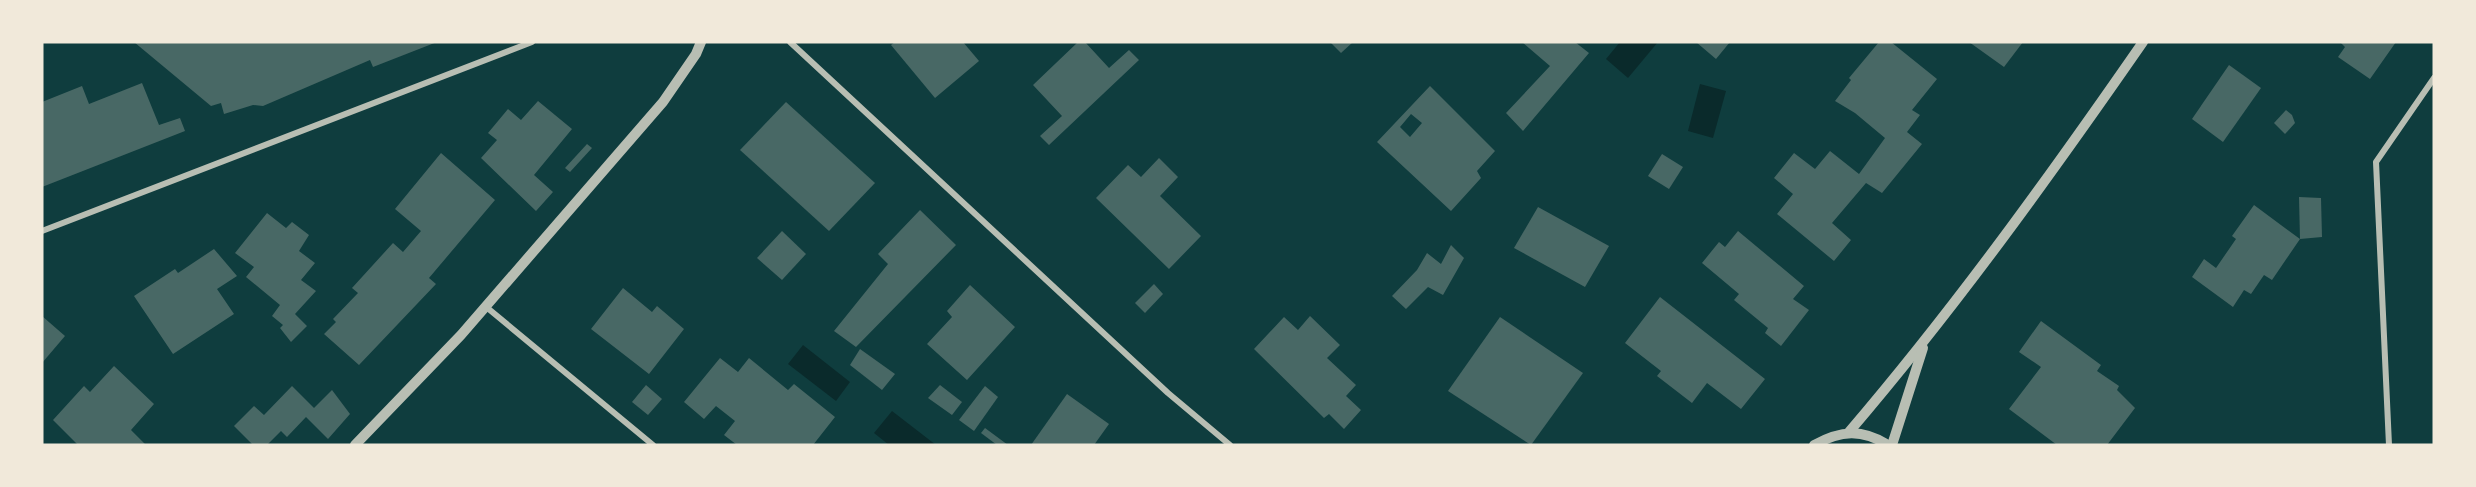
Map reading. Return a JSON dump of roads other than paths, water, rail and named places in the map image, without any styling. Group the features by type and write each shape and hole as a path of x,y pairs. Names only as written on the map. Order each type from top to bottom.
{"street":[{"path":"42,231 532,42"},
{"path":"355,445 485,306 663,102 696,54 701,42"},
{"path":"790,42 1160,385 1230,445"},
{"path":"1850,432 1925,343 2073,143 2143,42"},
{"path":"2389,445 2376,162 2434,78"},
{"path":"485,306 654,445"},
{"path":"1814,445 1831,436 1850,432 1872,435 1890,445 1925,343"}],"water":[{"path":"1620,42 1658,42 1628,78 1606,59"},
{"path":"1700,84 1726,91 1713,138 1688,131"},
{"path":"803,345 850,382 836,401 788,364"},
{"path":"892,411 936,445 889,445 874,433"}]}
